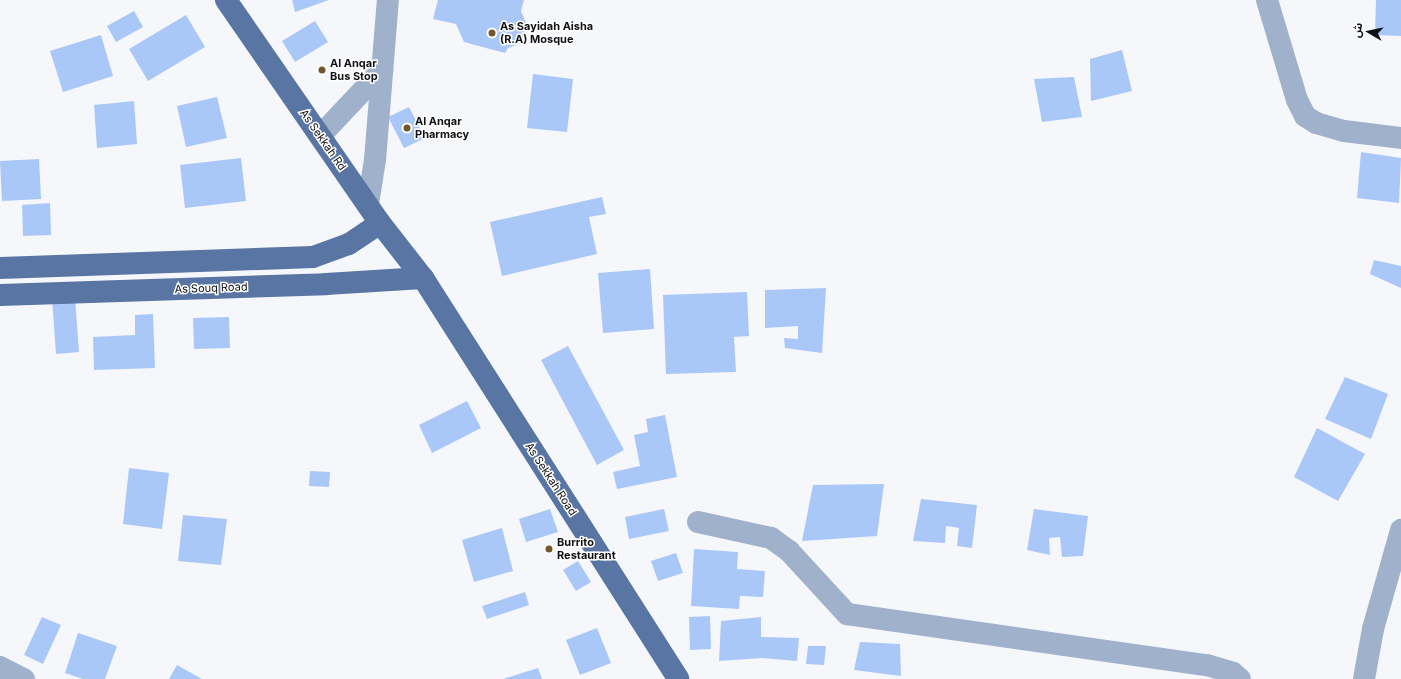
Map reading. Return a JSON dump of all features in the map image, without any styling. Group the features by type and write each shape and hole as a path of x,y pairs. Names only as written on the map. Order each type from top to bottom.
{"main road":[{"name":"As Sekkah Rd","path":"226,0 380,223 423,278"},
{"path":"0,268 313,257 349,244 380,223"},
{"name":"As Souq Road","path":"0,296 326,284 423,278"},
{"name":"As Sekkah Road","path":"423,278 678,679"}],"street":[{"path":"368,204 375,160 388,0"},
{"path":"1267,0 1297,100 1306,116 1316,123 1344,131 1401,138"},
{"path":"320,136 382,70"},
{"path":"698,522 771,538 789,551 847,614 1207,665 1233,673 1240,679"},
{"path":"1364,679 1373,629 1401,530"},
{"path":"0,667 24,679"}],"building":[{"path":"292,0 329,0 295,12"},
{"name":"As Sayidah Aisha (R.A) Mosque","path":"438,0 524,0 521,11 526,23 521,43 508,48 505,53 464,42 456,24 433,19"},
{"path":"1376,0 1401,0 1401,36 1375,35"},
{"path":"134,11 143,27 116,42 107,26"},
{"path":"186,15 205,47 148,81 129,49"},
{"path":"315,21 328,42 295,62 282,41"},
{"path":"101,35 113,76 63,92 50,51"},
{"path":"1122,50 1132,91 1091,101 1090,59"},
{"path":"533,74 573,79 567,132 527,128"},
{"path":"1074,77 1082,117 1042,122 1034,79"},
{"path":"217,97 227,138 186,147 177,106"},
{"path":"134,101 137,144 97,148 94,105"},
{"name":"Al Anqar Pharmacy","path":"409,107 425,138 404,148 388,117"},
{"path":"1361,152 1401,158 1399,203 1357,198"},
{"path":"241,158 246,201 185,208 180,165"},
{"path":"39,159 41,199 2,201 0,161"},
{"path":"602,197 606,214 589,217 597,254 502,276 490,222"},
{"path":"50,203 51,235 23,236 22,205"},
{"path":"1374,260 1401,266 1401,288 1370,274"},
{"path":"650,269 654,329 603,333 598,273"},
{"path":"826,288 822,353 785,348 784,338 798,339 798,326 765,328 765,290"},
{"path":"747,292 749,336 734,337 736,372 666,374 663,295"},
{"path":"75,297 79,352 56,354 52,299"},
{"path":"153,314 155,368 94,370 93,337 135,335 135,315"},
{"path":"229,317 230,348 194,349 193,318"},
{"path":"568,346 624,450 597,465 541,360"},
{"path":"1345,377 1388,394 1371,439 1325,419"},
{"path":"467,401 481,428 432,453 419,425"},
{"path":"665,415 677,477 617,489 613,472 640,466 634,435 648,432 646,419"},
{"path":"1317,428 1365,454 1338,501 1294,477"},
{"path":"129,468 169,473 162,529 123,524"},
{"path":"310,471 330,472 329,487 309,486"},
{"path":"884,484 877,536 802,541 813,485"},
{"path":"921,499 977,505 972,548 957,546 959,528 946,526 945,543 913,541"},
{"path":"550,509 558,532 526,542 519,519"},
{"path":"664,509 669,531 629,539 625,517"},
{"path":"1034,509 1088,516 1083,556 1062,557 1060,537 1049,538 1050,555 1027,550"},
{"path":"183,515 227,519 221,565 178,561"},
{"path":"502,528 513,571 474,582 462,540"},
{"path":"694,549 738,552 737,569 765,571 763,597 740,596 739,609 691,606"},
{"path":"676,553 683,573 658,581 651,561"},
{"path":"578,561 591,582 576,591 563,570"},
{"path":"525,592 529,605 487,619 482,606"},
{"path":"710,616 711,649 690,650 689,617"},
{"path":"42,617 61,625 43,664 24,655"},
{"path":"761,617 761,637 799,638 797,661 762,658 719,661 721,621"},
{"path":"597,628 611,663 580,675 566,640"},
{"path":"78,633 117,646 105,679 83,679 65,673"},
{"path":"860,642 900,644 901,676 854,670"},
{"path":"808,646 826,646 824,665 806,664"},
{"path":"177,665 202,679 169,679"},
{"path":"538,668 542,679 503,679"}],"place":[{"name":"As Sayidah Aisha (R.A) Mosque","path":"492,33"},
{"name":"Al Anqar Bus Stop","path":"322,70"},
{"name":"Al Anqar Pharmacy","path":"407,128"},
{"name":"Burrito Restaurant","path":"549,549"}]}
